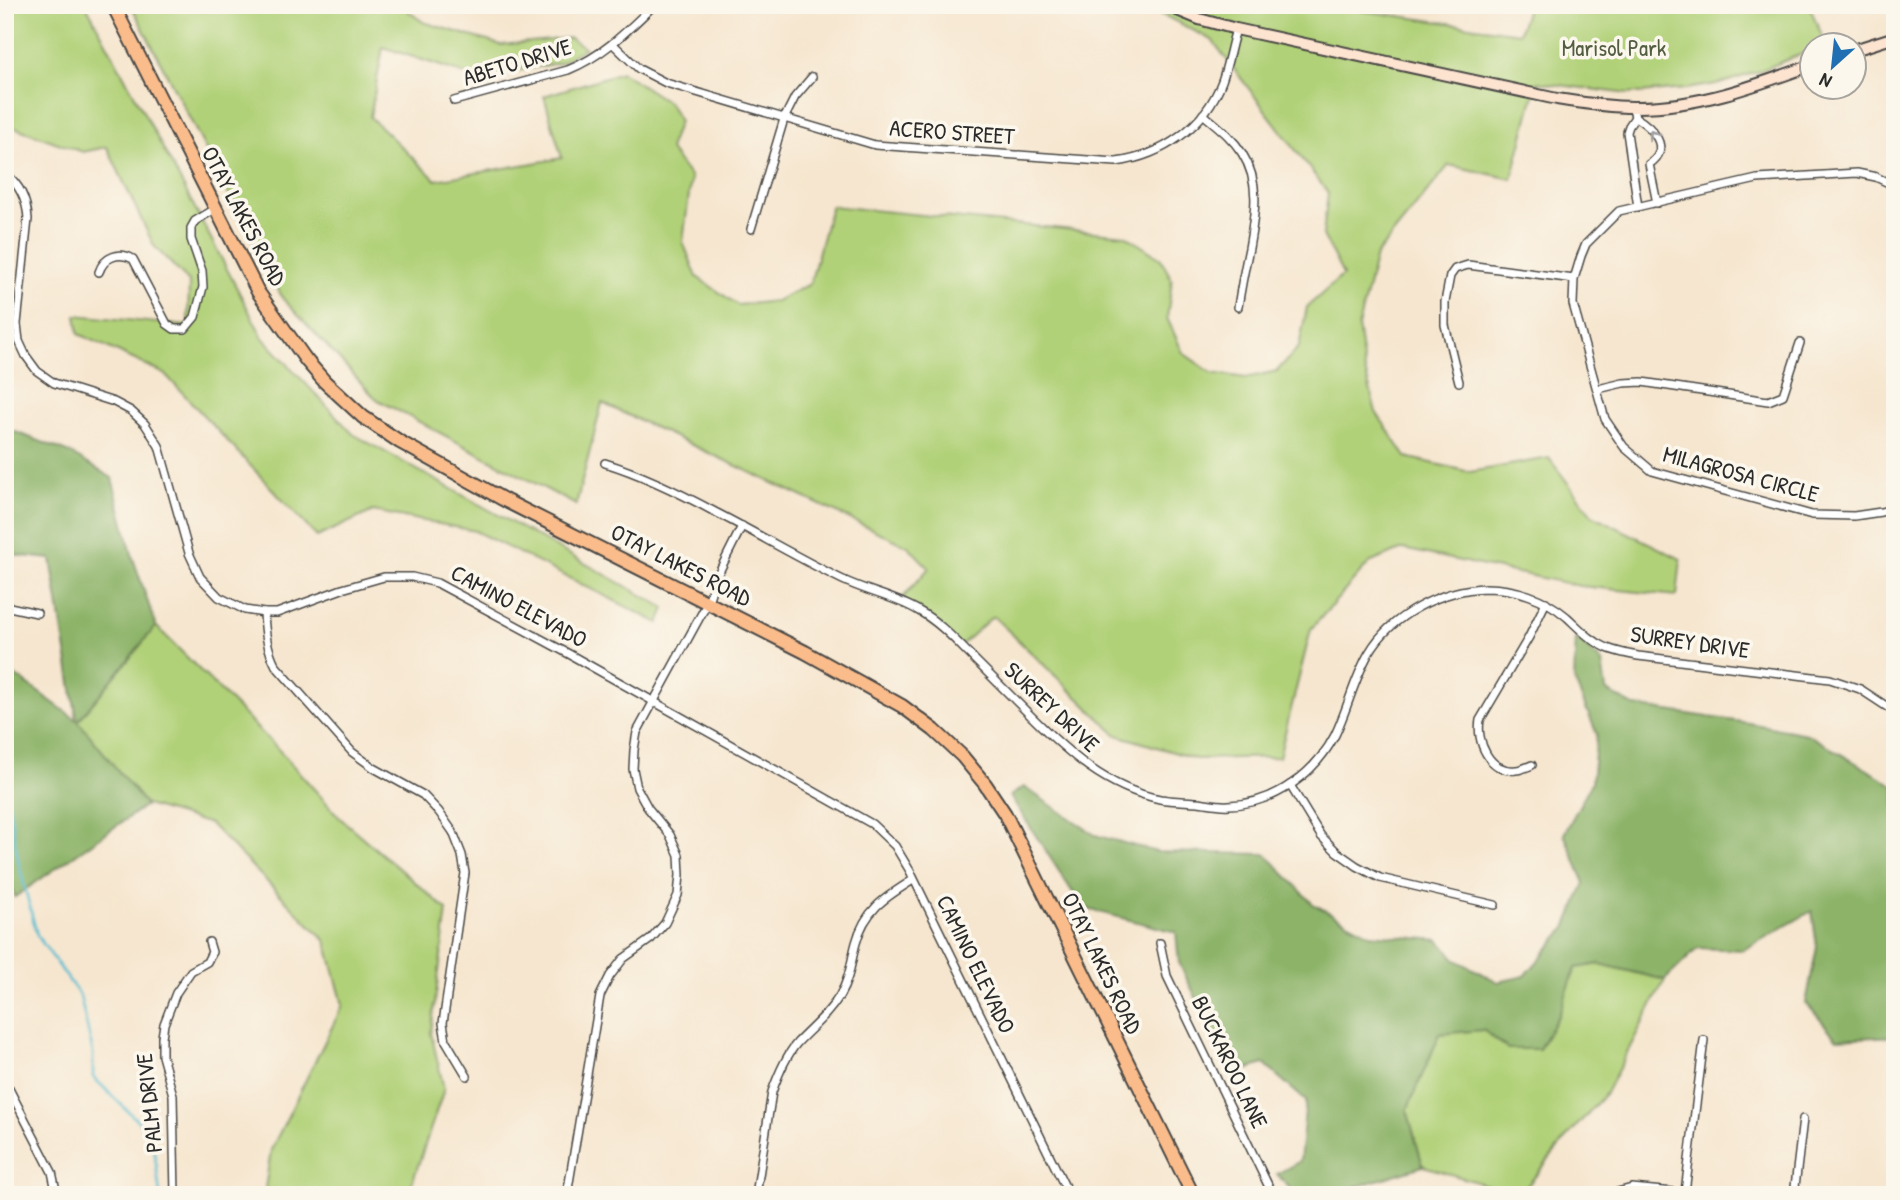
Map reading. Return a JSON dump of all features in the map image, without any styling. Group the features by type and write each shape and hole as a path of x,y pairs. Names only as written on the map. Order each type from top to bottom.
{"main road":[{"name":"OTAY LAKES ROAD","path":"113,5 258,292 306,360 325,382 363,417 400,442 509,502 805,652 902,706 934,730 974,770 1005,814 1193,1195"}],"street":[{"name":"ABETO DRIVE","path":"454,101 568,70 613,44 653,5"},
{"path":"1166,5 1199,19 1236,29 1557,99 1634,112 1757,86 1798,70"},
{"name":"ACERO STREET","path":"613,44 639,69 666,83 875,145 1103,162 1129,160 1153,153 1181,136 1203,114 1221,83 1236,29"},
{"path":"1868,46 1895,37"},
{"path":"751,229 784,119 796,97 812,77"},
{"path":"1631,167 1653,162 1660,147 1650,126 1634,112"},
{"path":"1634,112 1627,132 1638,207"},
{"path":"1203,114 1228,136 1242,153 1255,189 1256,207 1238,307"},
{"path":"1648,164 1657,203"},
{"path":"5,173 22,193 28,219 17,324 19,341 26,356 37,371 54,383 114,402 131,411 145,424 159,446 189,553 200,577 212,591 227,602 264,614 265,635 276,666 352,752 374,768 423,795 446,822 458,844 465,873 443,1023 446,1041 467,1076"},
{"name":"MILAGROSA CIRCLE","path":"1894,185 1857,173 1757,179 1619,211 1586,244 1574,279 1573,304 1605,419 1631,455 1652,471 1812,515 1854,516 1895,508"},
{"path":"99,272 108,258 121,255 129,257 135,262 167,324 174,329 185,329 195,317 203,287 202,271 191,239 191,228 195,222 215,209"},
{"path":"1458,382 1445,325 1447,289 1450,276 1455,270 1468,265 1574,279"},
{"path":"1598,389 1642,382 1768,401 1783,396 1800,343"},
{"name":"SURREY DRIVE","path":"605,463 668,487 844,581 920,611 960,644 1080,762 1122,787 1160,799 1227,806 1260,800 1290,785 1310,769 1326,750 1371,650 1387,632 1402,618 1440,597 1472,589 1509,590 1546,602 1590,638 1614,651 1830,680 1860,689 1895,712"},
{"path":"567,1195 600,996 623,959 651,939 665,923 680,886 679,855 670,835 648,808 637,788 633,760 637,732 708,602 715,580 742,526"},
{"name":"CAMINO ELEVADO","path":"264,614 286,611 376,578 406,576 427,579 455,591 872,824 895,846 1069,1195"},
{"path":"1532,765 1515,771 1498,766 1484,750 1479,738 1479,726 1546,602"},
{"path":"5,607 37,613"},
{"path":"1290,785 1321,836 1357,866 1380,878 1495,905"},
{"path":"756,1195 770,1105 778,1077 795,1046 822,1020 840,995 852,967 856,943 867,918 880,901 913,880"},
{"name":"PALM DRIVE","path":"175,1195 173,1096 162,1056 162,1037 176,993 191,971 207,962 212,952 209,942"},
{"name":"BUCKAROO LANE","path":"1160,943 1167,976 1275,1195"},
{"path":"1685,1192 1704,1040"},
{"path":"5,1081 9,1098 52,1172 57,1195"},
{"path":"1794,1195 1803,1119"},
{"path":"1607,1195 1632,1188 1704,1195"}],"green space":[{"path":"5,5 86,5 263,338 353,434 665,608 659,623 475,531 373,511 317,537 165,374 79,334 76,315 188,326 189,282 154,246 107,147 83,152 5,124"},
{"name":"Marisol Park","path":"131,5 400,5 423,22 501,45 570,38 585,48 560,63 477,78 383,47 370,117 436,180 562,158 544,96 622,72 669,103 679,121 669,149 691,178 683,242 697,277 738,305 776,301 810,284 831,206 1125,235 1161,259 1172,280 1167,318 1183,353 1212,373 1246,378 1277,371 1299,347 1307,307 1343,275 1323,235 1328,193 1212,40 1144,5 1321,5 1519,33 1528,5 1809,5 1820,32 1798,32 1798,56 1722,83 1628,94 1537,82 1512,179 1449,165 1376,255 1358,326 1364,367 1376,412 1406,457 1470,472 1549,458 1592,515 1681,559 1677,596 1580,586 1403,549 1369,563 1311,629 1279,757 1196,759 1117,735 993,616 961,645 899,602 929,568 908,546 602,403 576,505 376,399 283,299"},
{"path":"5,428 68,452 112,478 133,558 156,626 78,721 146,805 15,897 5,868 5,668 77,720 51,559 5,554"},
{"path":"156,626 278,749 340,818 447,910 431,1033 444,1089 408,1195 264,1195 271,1150 343,1005 326,941 210,824 146,805 77,722"},
{"path":"1576,638 1602,662 1606,690 1634,706 1807,734 1895,786 1895,1036 1837,1039 1806,1003 1817,947 1812,911 1743,950 1698,948 1665,980 1600,964 1576,968 1558,1016 1539,1049 1508,1049 1483,1030 1440,1034 1407,1110 1423,1166 1329,1195 1296,1195 1277,1174 1300,1161 1306,1101 1264,1064 1234,1074 1179,963 1176,932 1083,908 1010,796 1024,787 1095,835 1157,852 1266,854 1313,904 1370,934 1439,940 1456,960 1498,982 1525,976 1566,928 1585,883 1564,834 1592,782 1597,734 1574,680"},
{"path":"1600,964 1665,980 1606,1093 1520,1195 1423,1166 1407,1110 1440,1033 1483,1030 1508,1049 1539,1049 1558,1016 1575,968"}],"waterway":[{"path":"5,781 19,865 37,935 80,996 93,1053 93,1077 153,1139 160,1195"}]}
